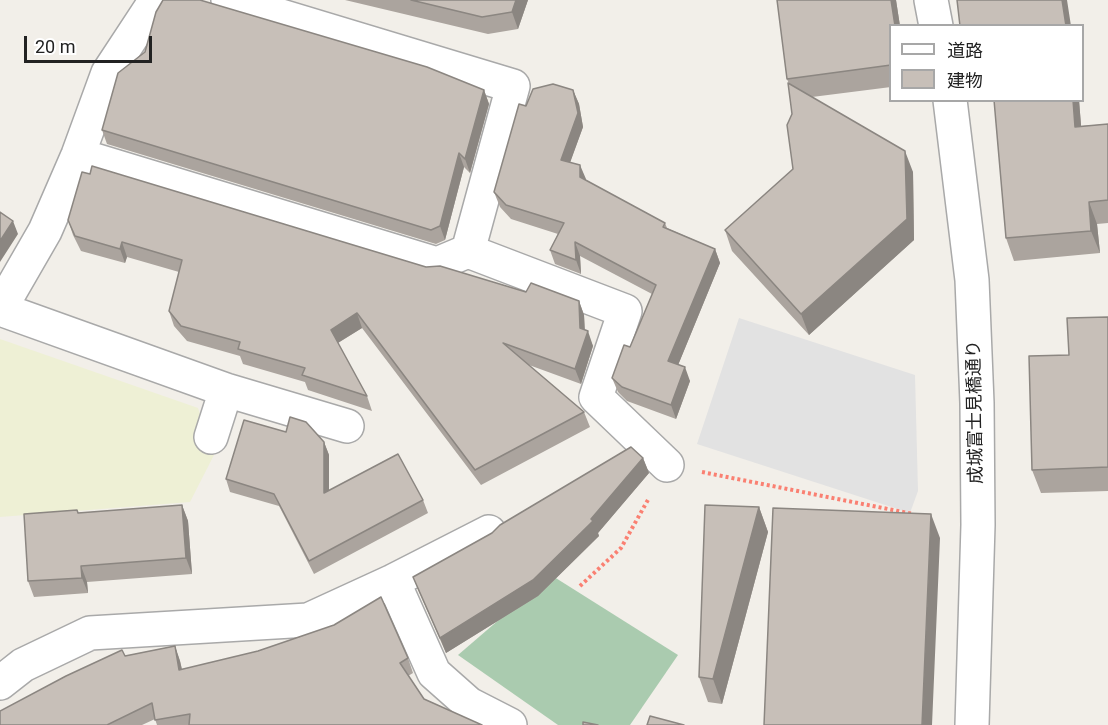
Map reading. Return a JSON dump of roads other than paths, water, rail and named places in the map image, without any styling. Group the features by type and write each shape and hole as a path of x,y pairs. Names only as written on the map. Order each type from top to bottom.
{"street":[{"path":"156,0 108,73 78,155 45,231 0,309 226,390 347,426"},
{"path":"228,0 513,86 468,251"},
{"name":"成城富士見橋通り","path":"950,102 972,280 977,403 978,525 972,725"},
{"path":"78,155 437,264 468,251 625,311 596,397 667,465"},
{"path":"211,437 226,390"},
{"path":"0,683 23,665 90,633 308,620 393,582 489,532"},
{"path":"393,582 434,673 469,704 510,725"}]}
